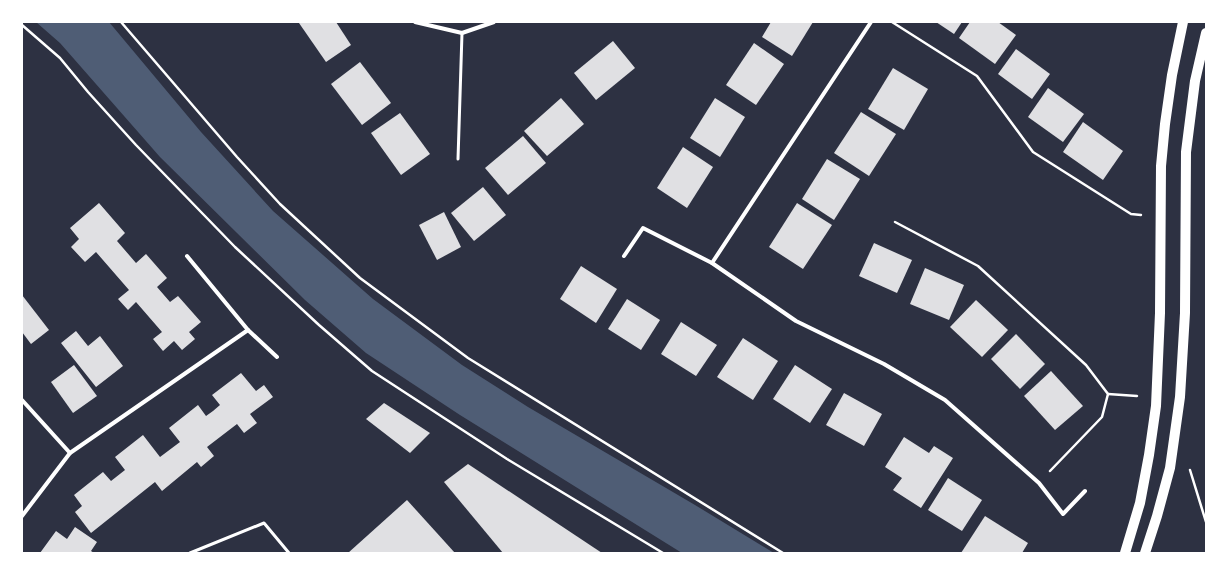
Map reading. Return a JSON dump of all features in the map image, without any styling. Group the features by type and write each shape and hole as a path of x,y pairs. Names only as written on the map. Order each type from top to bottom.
{"main road":[{"path":"1125,553 1140,503 1149,455 1156,397 1160,313 1161,166 1164,124 1183,22"},
{"path":"1145,553 1170,468 1180,397 1185,313 1186,152 1195,80 1206,33"}],"street":[{"path":"415,22 462,33 494,22"},
{"path":"712,263 871,22"},
{"path":"624,256 643,228 712,263 796,321 884,364 945,400 1039,483 1063,514 1085,491"},
{"path":"187,256 248,330 277,357"},
{"path":"22,516 70,453 248,330"},
{"path":"22,400 70,453"}],"lane":[{"path":"458,159 462,33"},
{"path":"190,553 264,523 289,553"}],"path":[{"path":"121,22 237,157 280,204 360,278 468,358 783,553"},
{"path":"892,22 976,76 1033,152 1131,214 1160,216"},
{"path":"22,26 60,58 88,92 136,145 235,247 319,325 372,371 507,459 663,553"},
{"path":"895,222 978,266 1086,365 1108,394 1156,397"},
{"path":"1039,483 1102,417 1108,394"},
{"path":"1188,463 1206,522"}],"water":[{"path":"36,22 109,22 201,132 273,211 373,299 462,365 528,407 774,553 682,553 460,415 366,353 305,300 160,157 60,43"}],"building":[{"path":"336,22 351,45 326,62 299,23"},
{"path":"771,22 813,22 792,56 762,37"},
{"path":"936,22 962,22 954,34"},
{"path":"970,22 998,22 1016,35 995,64 959,38"},
{"path":"613,41 635,68 596,100 574,73"},
{"path":"754,43 784,64 756,105 726,85"},
{"path":"1016,49 1050,74 1032,99 998,74"},
{"path":"360,62 391,103 362,125 331,84"},
{"path":"893,68 928,89 904,130 868,109"},
{"path":"1048,88 1084,114 1063,142 1028,117"},
{"path":"561,98 584,124 547,156 524,131"},
{"path":"715,98 745,117 720,157 690,138"},
{"path":"861,112 896,134 869,176 834,153"},
{"path":"400,113 430,154 401,175 371,133"},
{"path":"1083,122 1123,151 1103,180 1063,152"},
{"path":"523,136 546,163 508,195 485,168"},
{"path":"683,147 713,167 687,208 657,188"},
{"path":"827,159 860,179 834,220 802,199"},
{"path":"483,187 506,215 474,241 451,213"},
{"path":"99,203 125,233 117,241 136,263 146,254 167,278 157,287 170,302 178,296 201,322 189,332 195,339 182,350 174,341 163,351 153,339 162,332 136,302 128,310 118,299 129,290 96,252 85,262 71,247 79,239 70,228"},
{"path":"797,203 832,225 803,269 769,247"},
{"path":"444,212 461,247 437,260 419,225"},
{"path":"874,243 912,260 897,293 859,276"},
{"path":"581,266 617,289 596,323 560,299"},
{"path":"925,268 964,285 949,320 910,304"},
{"path":"22,295 49,330 31,344 22,332"},
{"path":"627,299 660,320 641,350 608,329"},
{"path":"976,300 1008,330 982,357 950,327"},
{"path":"681,322 717,345 696,376 661,354"},
{"path":"76,331 88,346 100,336 123,366 96,387 61,343"},
{"path":"1016,334 1045,364 1020,389 991,359"},
{"path":"743,338 778,361 753,400 717,377"},
{"path":"74,365 97,396 73,413 51,382"},
{"path":"795,365 832,389 810,423 773,399"},
{"path":"1051,371 1083,406 1055,430 1024,396"},
{"path":"241,373 256,391 264,385 273,397 250,414 257,423 244,433 237,424 207,447 214,456 201,467 197,462 162,491 155,482 91,533 75,512 82,506 74,495 103,472 111,481 125,470 115,457 143,435 160,457 180,442 169,428 198,405 206,416 213,411 220,405 212,395"},
{"path":"844,393 882,414 864,446 826,425"},
{"path":"384,403 430,433 410,453 366,419"},
{"path":"904,437 929,453 934,446 953,458 921,508 893,490 902,478 885,467"},
{"path":"468,464 602,553 503,553 444,482"},
{"path":"948,478 982,500 962,531 928,510"},
{"path":"407,500 455,553 348,553"},
{"path":"985,516 1028,543 1022,553 961,553"},
{"path":"75,527 97,542 91,551 94,553 40,553 56,531 67,539"}]}
